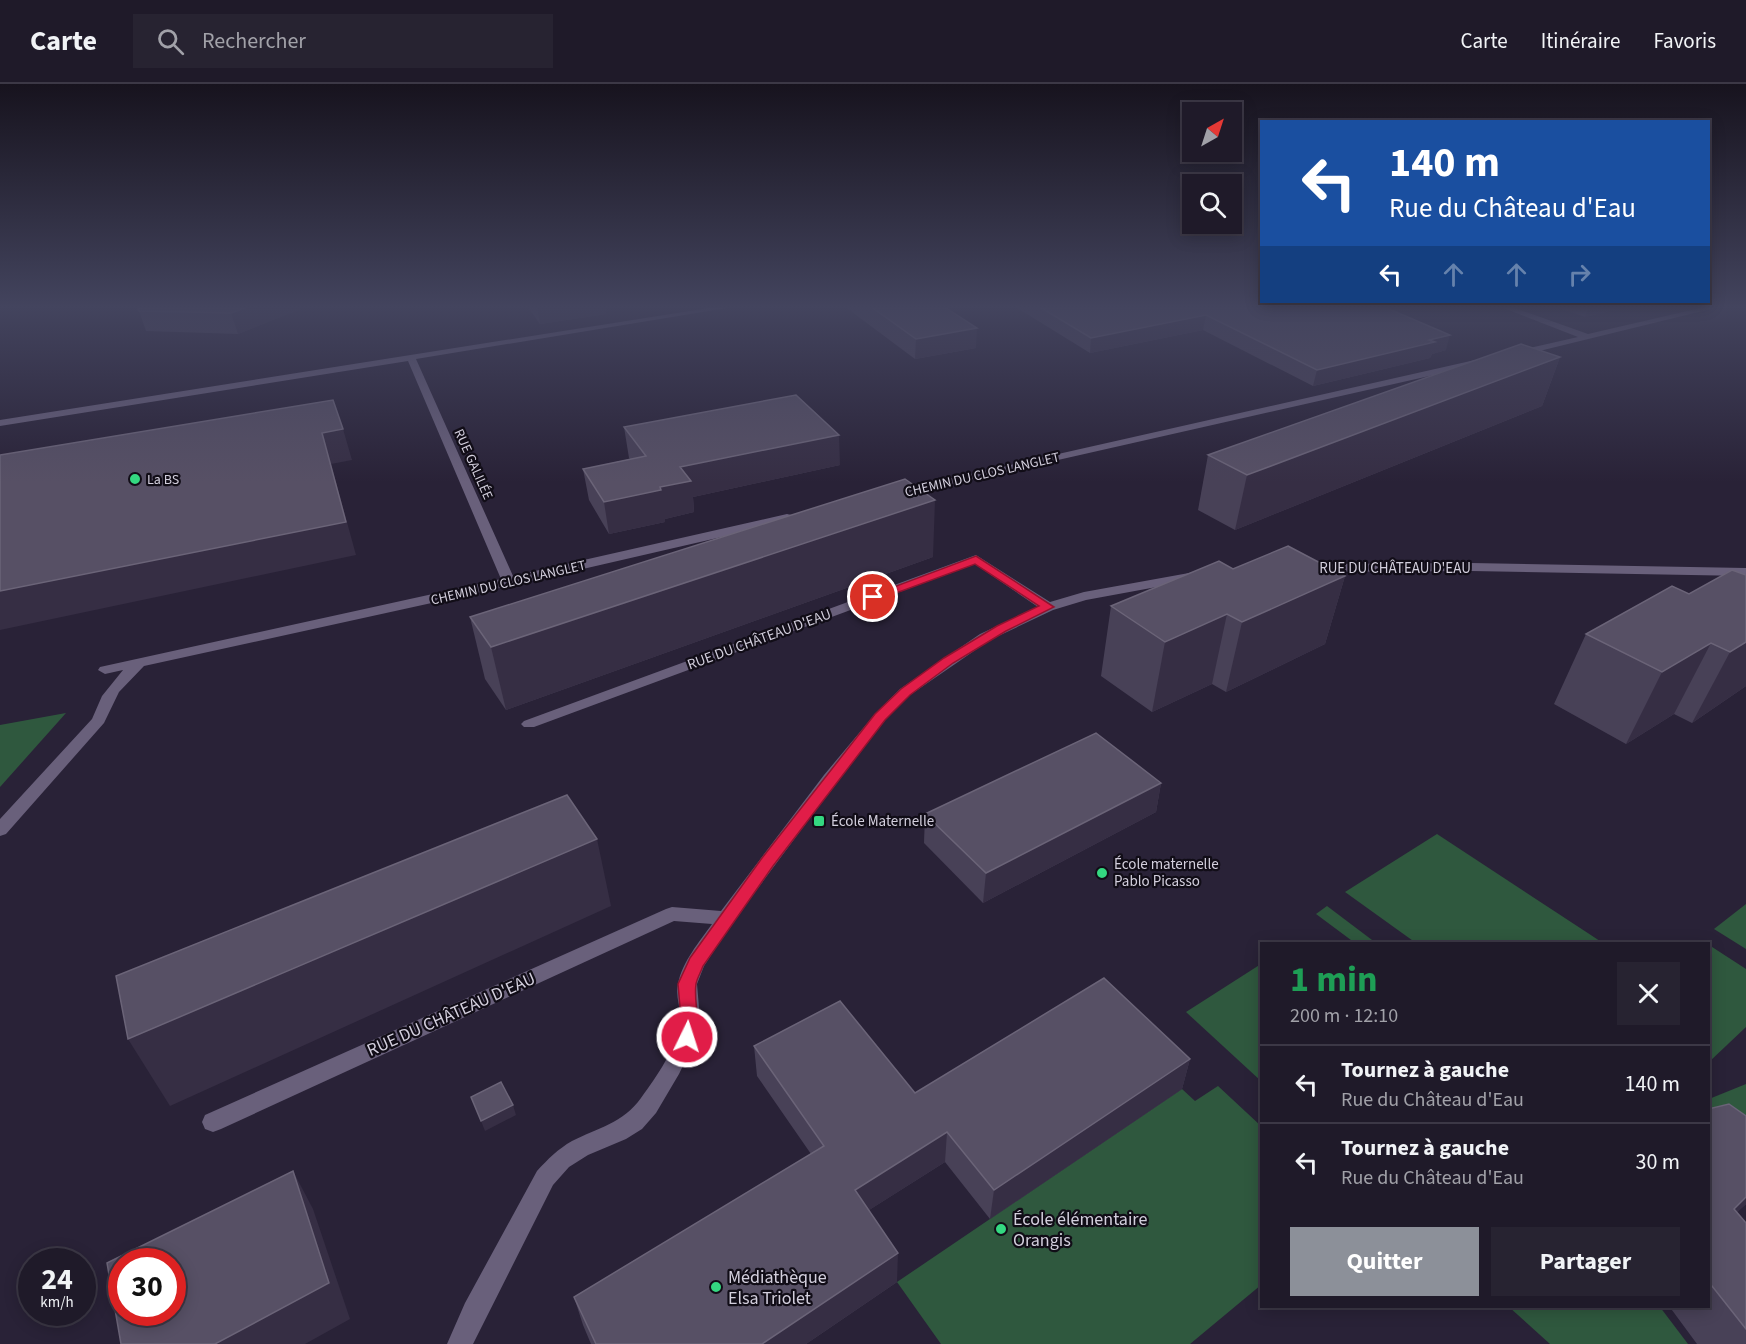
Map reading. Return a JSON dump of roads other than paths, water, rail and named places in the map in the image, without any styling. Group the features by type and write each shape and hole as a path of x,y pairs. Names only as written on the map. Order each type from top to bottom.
{"street":[{"path":"0,423 368,365"},
{"name":"RUE GALILÉE","path":"414,365 509,582"},
{"name":"CHEMIN DU CLOS LANGLET","path":"888,495 1468,365"},
{"name":"CHEMIN DU CLOS LANGLET","path":"105,670 509,582 797,516"},
{"name":"RUE DU CHÂTEAU D'EAU","path":"529,724 976,560 1048,607"},
{"name":"RUE DU CHÂTEAU D'EAU","path":"1296,568 1471,567 1746,572"},
{"path":"460,1344 474,1312 545,1178 561,1160 580,1148 618,1132 634,1122 648,1107 672,1068 687,1037 690,1019 687,984 696,963 726,918 830,778 880,717 905,692 985,637 1048,607 1084,596 1137,585 1218,572"},
{"path":"0,830 99,720 101,709 115,686 138,664"},
{"name":"RUE DU CHÂTEAU D'EAU","path":"213,1122 672,914 726,918"}],"place":[{"name":"La BS","path":"135,479"},
{"name":"École Maternelle","path":"819,821"},
{"name":"École maternelle Pablo Picasso","path":"1102,873"},
{"name":"École élémentaire Orangis","path":"1001,1229"},
{"name":"Médiathèque Elsa Triolet","path":"716,1287"}]}
